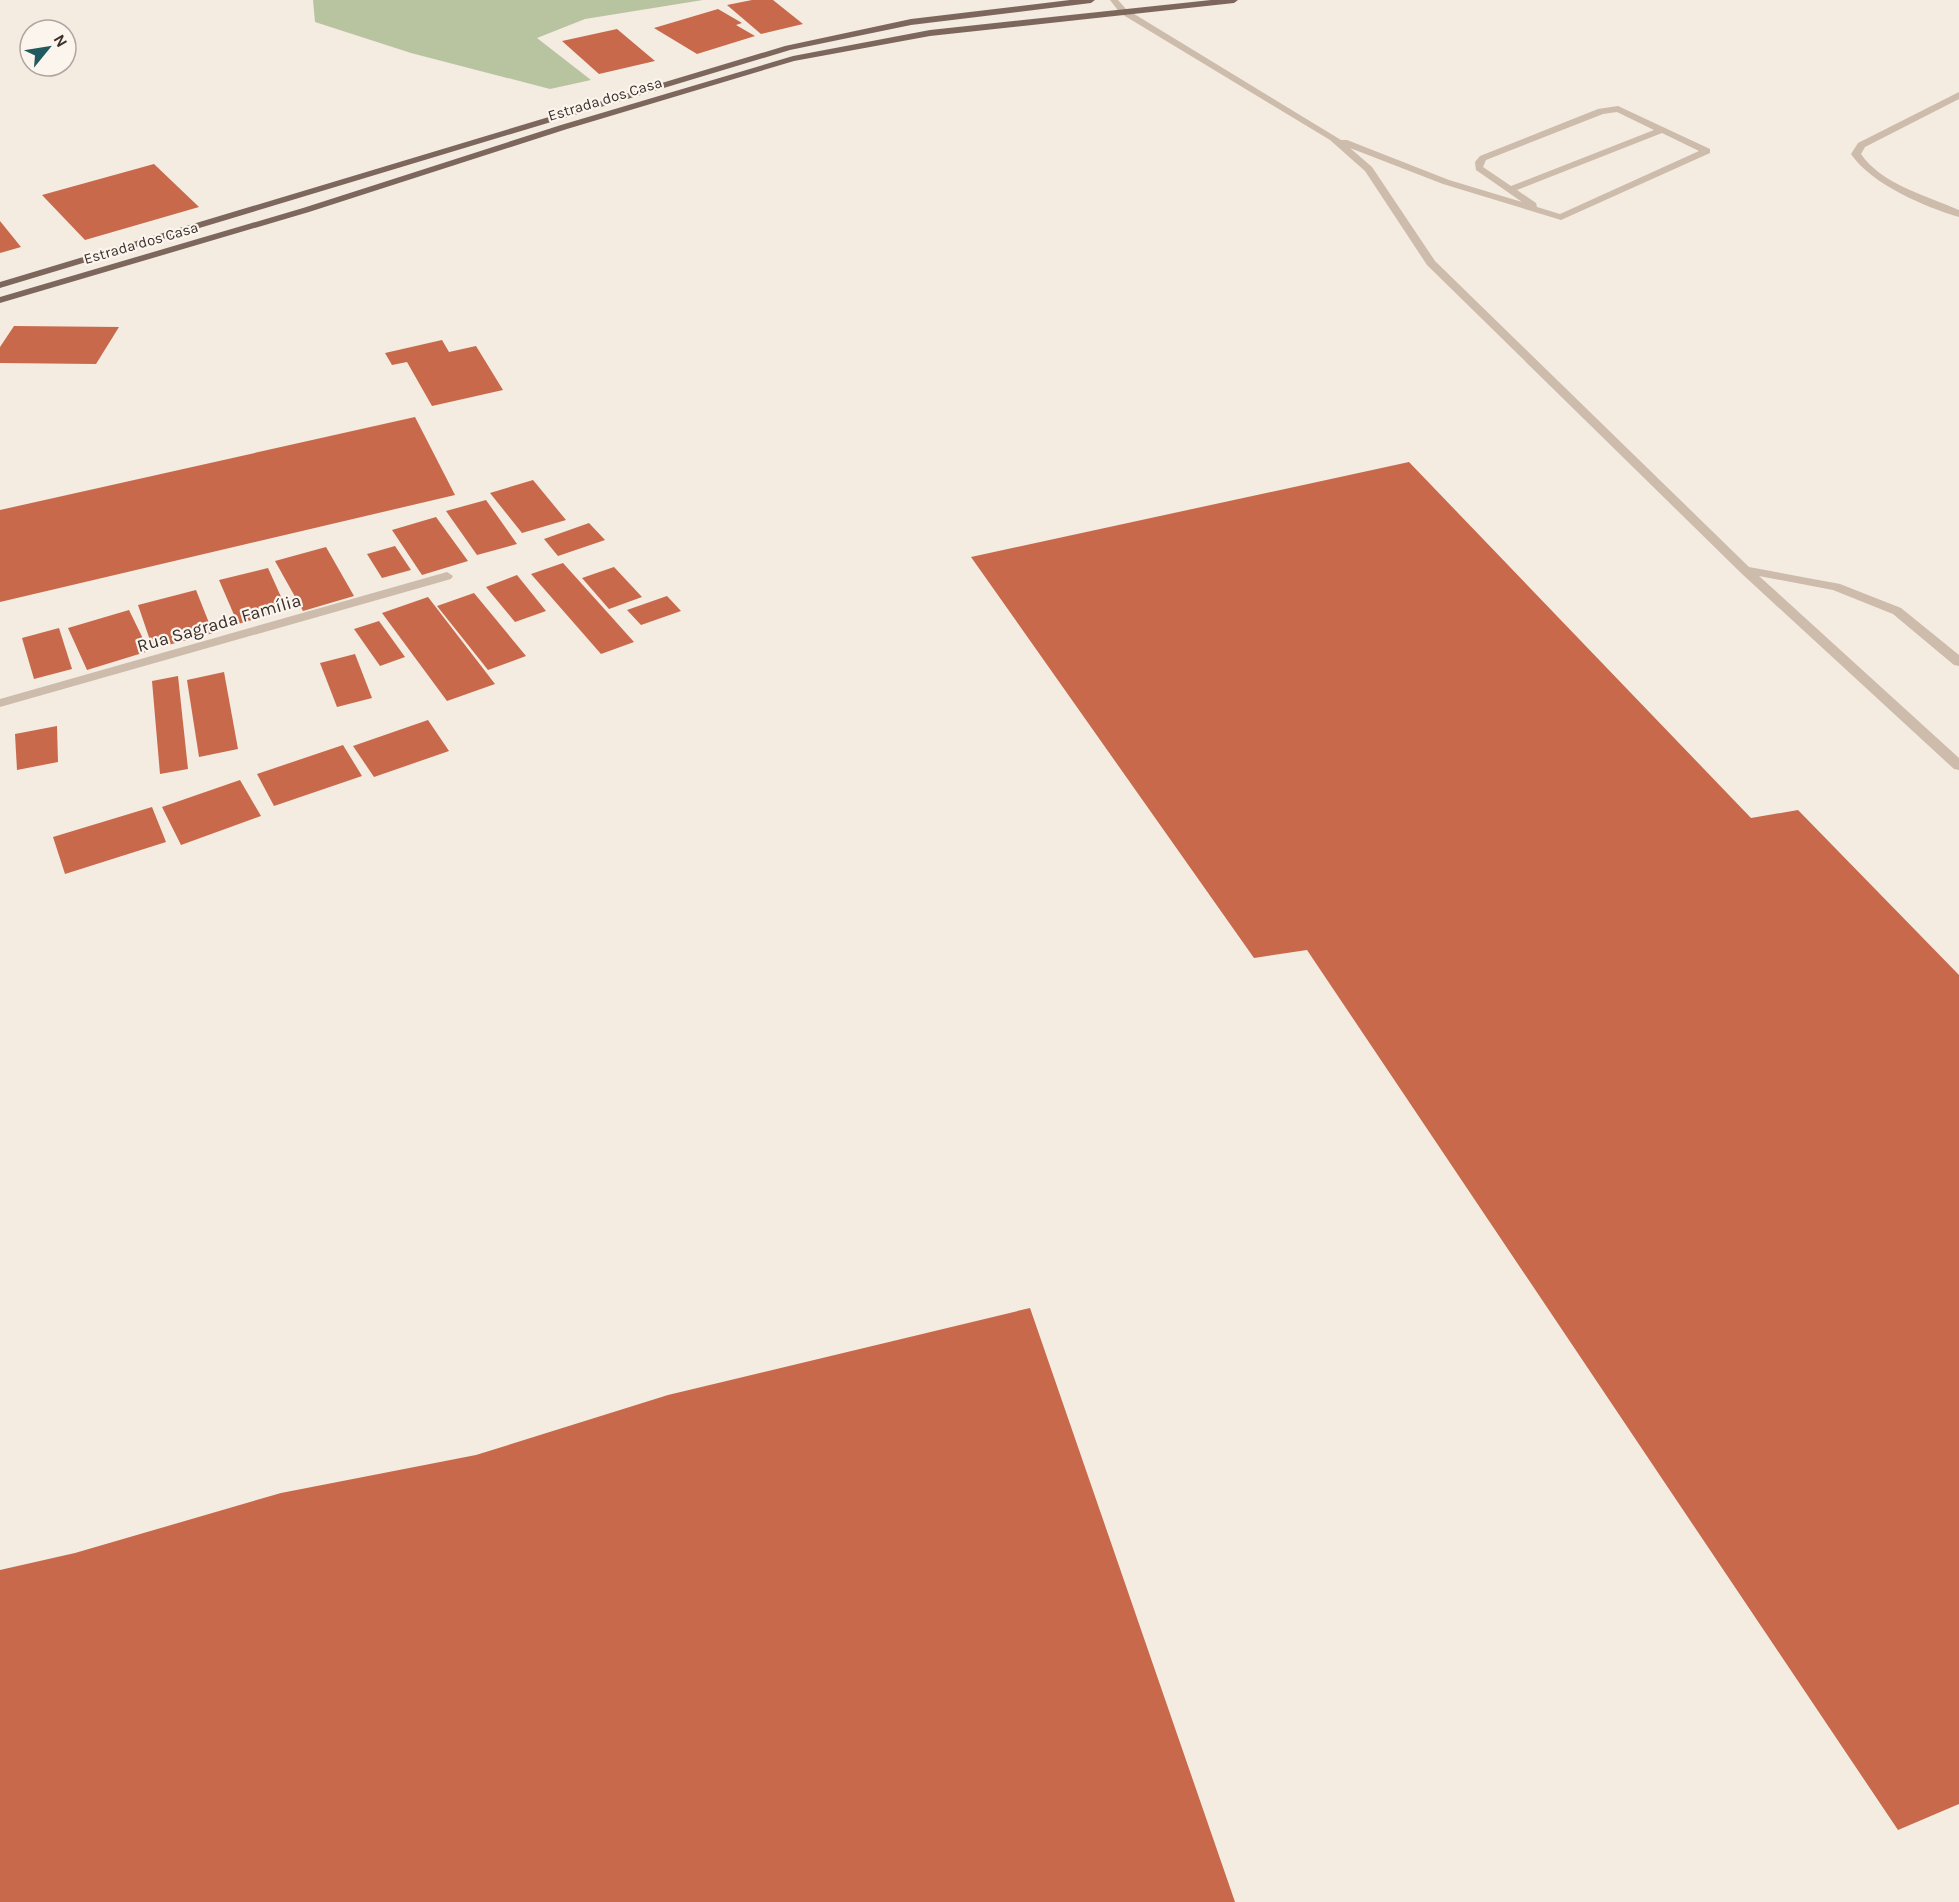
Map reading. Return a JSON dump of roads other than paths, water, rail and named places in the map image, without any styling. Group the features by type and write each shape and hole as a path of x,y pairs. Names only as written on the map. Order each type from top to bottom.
{"main road":[{"name":"Estrada dos Casa","path":"0,285 789,48 911,22 1091,0"},
{"name":"Estrada dos Casa","path":"0,300 294,213 564,127 793,59 930,33 1234,0"}],"street":[{"path":"1114,0 1123,11 1188,52 1333,138 1446,182 1549,215 1560,217 1707,151 1618,110 1609,109 1493,154 1478,164 1479,168 1549,215"},
{"path":"1959,95 1861,145 1856,154 1859,161 1876,174 1959,214"},
{"path":"1511,189 1662,130"},
{"path":"1333,138 1369,169 1431,263 1745,570 1959,766"},
{"path":"1745,570 1836,587 1897,611 1959,662"},
{"name":"Rua Sagrada Família","path":"0,703 447,576"}]}
